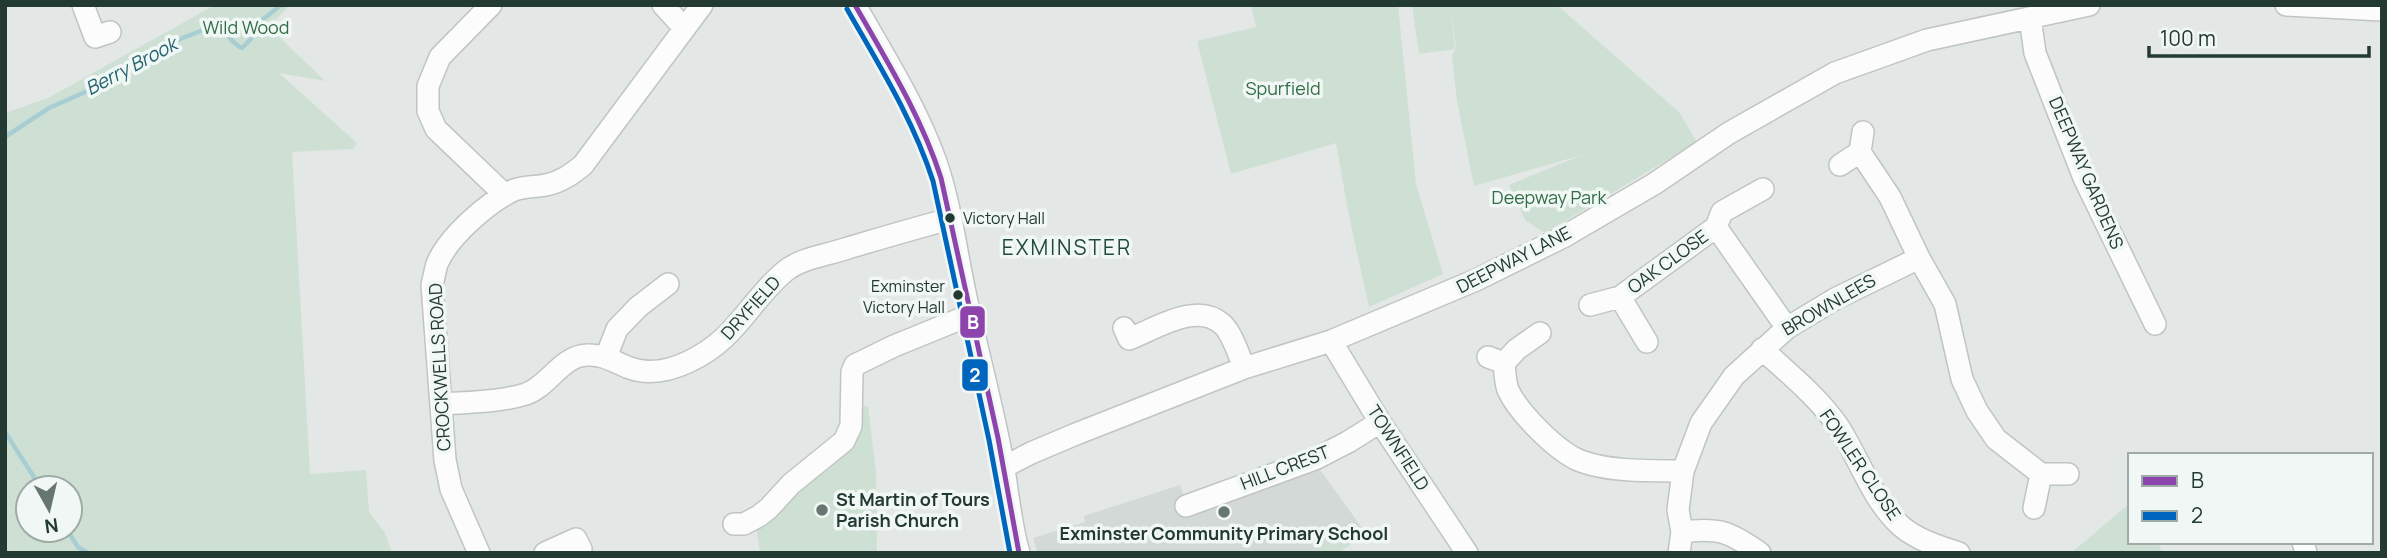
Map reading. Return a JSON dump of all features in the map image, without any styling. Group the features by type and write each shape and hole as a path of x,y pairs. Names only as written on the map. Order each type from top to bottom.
{"street":[{"path":"83,5 94,37"},
{"path":"491,5 440,57 428,86 428,111 436,129 505,195"},
{"path":"663,5 684,28"},
{"name":"CROCKWELLS ROAD","path":"479,553 451,489 445,460 432,285 437,264 452,241 478,215 505,195 516,189 549,184 567,177 583,165 702,5"},
{"path":"855,5 906,95 927,140 943,185 970,315 993,407 1013,532 1019,553"},
{"name":"DEEPWAY LANE","path":"1004,467 1054,443 1244,369 1331,341 1460,288 1564,236 1654,184 1729,133 1835,73 1927,40 2089,5"},
{"path":"2286,5 2382,10"},
{"name":"DEEPWAY GARDENS","path":"2030,18 2035,53 2084,178 2155,324"},
{"path":"1840,165 1861,142 1945,304 1962,379 1977,411 1996,439 2041,474 2068,474"},
{"name":"OAK CLOSE","path":"1590,305 1620,297 1716,227 1722,212 1763,189"},
{"name":"DRYFIELD","path":"442,404 483,401 528,393 559,371 568,360 584,355 606,357 629,368 643,371 672,369 700,356 731,333 770,287 793,266 950,219"},
{"name":"OAK CLOSE","path":"1716,227 1787,328"},
{"name":"BROWNLEES","path":"1680,542 1678,510 1683,471 1701,423 1734,376 1787,328 1835,299 1919,258"},
{"path":"606,357 617,329 638,307 667,284"},
{"name":"OAK CLOSE","path":"1620,297 1647,342"},
{"path":"734,524 744,524 759,516 791,484 844,441 851,426 852,372 855,365 970,315"},
{"path":"1129,339 1188,315 1208,315 1224,325 1244,369"},
{"path":"1540,332 1496,360 1507,388 1523,414 1576,459 1631,471 1683,471"},
{"name":"TOWNFIELD","path":"1331,341 1380,422 1467,553"},
{"name":"FOWLER CLOSE","path":"1762,349 1837,425 1882,503 1902,526 1931,549 1959,553"},
{"name":"HILL CREST","path":"1186,506 1315,458 1380,422"},
{"path":"2034,508 2041,474"},
{"path":"1680,542 1707,528 1736,536 1760,553"},
{"path":"545,553 576,539"}],"shaded area":[{"name":"Exminster Community Primary School","path":"1316,464 1362,528 1329,553 1038,553 1033,538 1085,522 1084,516 1180,485 1188,507"}],"green space":[{"name":"Wild Wood","path":"215,5 290,5 269,27 325,81 279,73 357,143 353,149 292,152 310,474 366,470 369,512 385,533 392,553 5,553 5,113 48,98"},
{"name":"Spurfield","path":"1251,5 1398,5 1416,184 1443,274 1369,307 1336,143 1231,174 1197,41 1256,27"},
{"name":"Deepway Park","path":"1412,5 1557,5 1679,112 1697,142 1545,233 1525,220 1509,185 1582,155 1474,186 1457,101 1452,55 1456,48 1451,11 1455,49 1419,54"},
{"path":"868,406 876,472 877,553 760,553 756,524 808,476 831,468 838,457 857,407"},
{"path":"2128,505 2128,544 2159,544 2162,553 2071,553"},
{"path":"1354,525 1362,537 1338,553 1313,553"}],"waterway":[{"name":"Berry Brook","path":"5,137 49,108 99,86 155,49 213,26 242,48 261,21 281,5"},
{"path":"5,432 32,474"},
{"path":"76,544 88,553"}],"transit line":[{"name":"B","path":"855,5 913,111 941,178 998,438 1019,553"},
{"name":"2","path":"847,9 905,114 933,181 989,440 1010,553"}],"place":[{"name":"Victory Hall","path":"950,218"},
{"name":"Exminster Victory Hall","path":"958,295"},
{"name":"St Martin of Tours Parish Church","path":"822,510"},
{"name":"Exminster Community Primary School","path":"1224,512"}],"district":[{"name":"EXMINSTER","path":"1067,248"}]}
